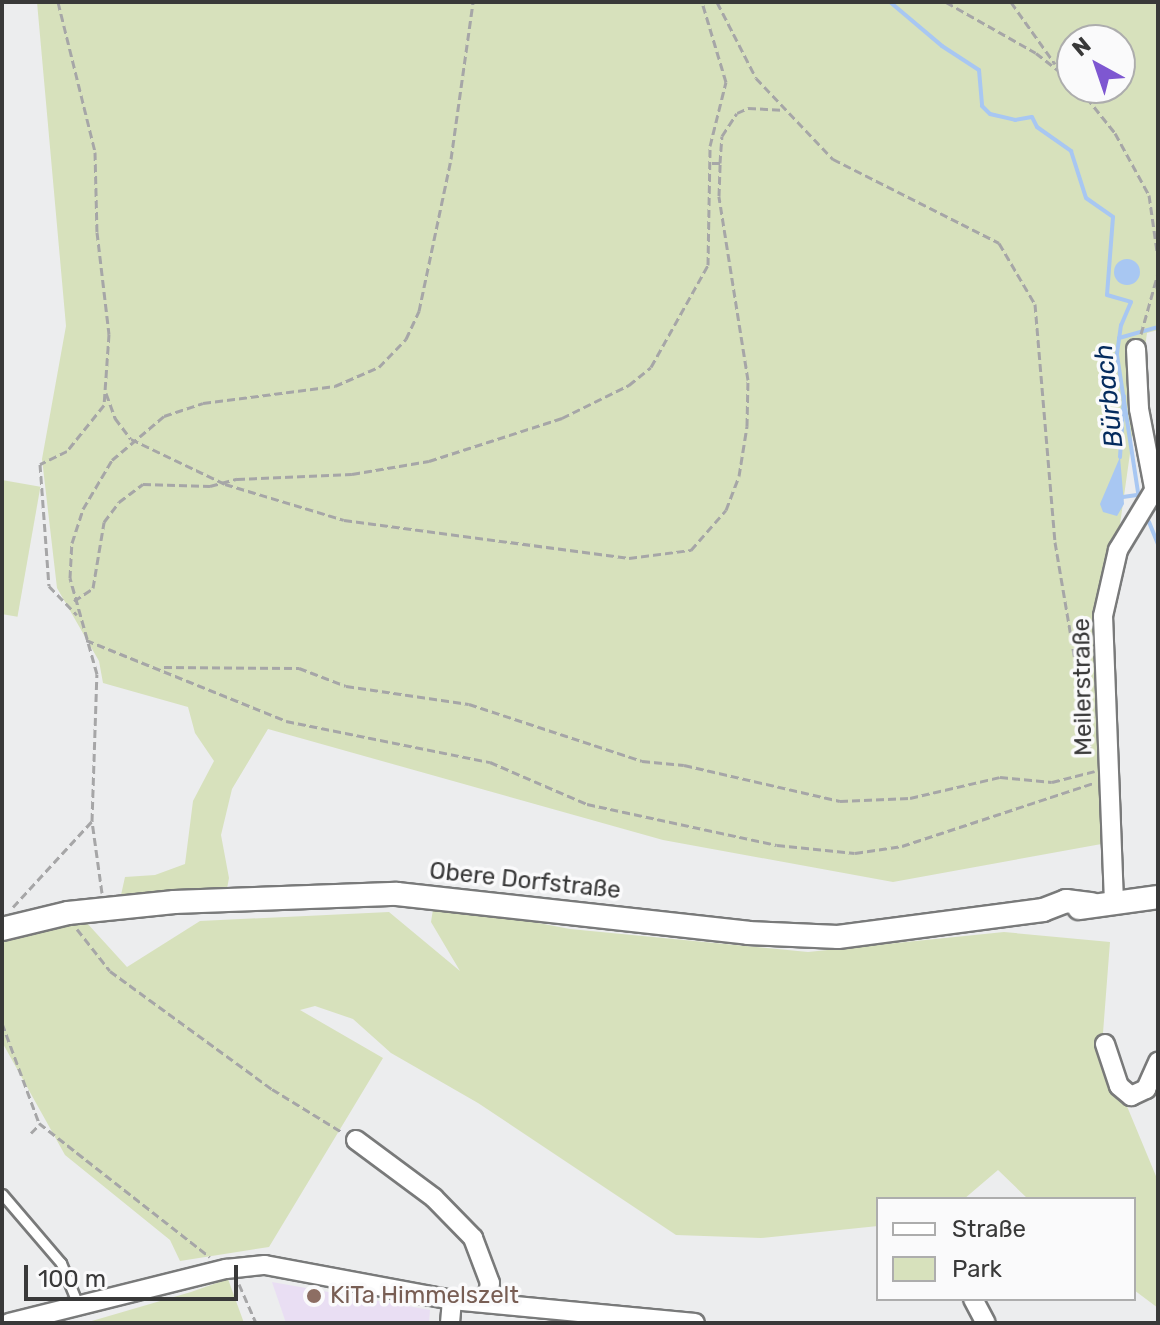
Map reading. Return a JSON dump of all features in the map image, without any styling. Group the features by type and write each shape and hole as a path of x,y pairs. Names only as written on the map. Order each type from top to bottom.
{"street":[{"path":"1136,349 1139,409 1156,486"},
{"name":"Meilerstraße","path":"1103,903 1103,616 1118,550 1156,486"},
{"name":"Obere Dorfstraße","path":"4,922 103,908 397,894 748,933 838,937 1043,910 1068,912 1103,903 1158,897"},
{"name":"Obere Dorfstraße","path":"1103,903 1158,909"},
{"path":"1105,1044 1119,1086 1131,1096 1146,1089 1158,1062"},
{"path":"356,1140 434,1198 473,1238 490,1283 486,1303"},
{"path":"13,1323 226,1269 295,1267 452,1300 600,1318 695,1323"},
{"path":"450,1323 452,1300"},
{"path":"974,1301 986,1323"}],"lane":[{"path":"2,1194 61,1263 79,1307"}],"path":[{"path":"58,2 97,167 97,232 109,334 106,393 100,413 67,451 40,464 49,586 77,615"},
{"path":"103,908 92,821 97,674 73,601 70,561 83,509 100,475 131,439 164,416 203,403 319,389 357,378 379,367 406,339 419,311 451,159 473,2"},
{"path":"73,601 93,588 104,522 133,490 162,482 225,484 352,474 429,461 562,418 629,385 662,352 708,265 709,163 726,82 702,2"},
{"path":"717,2 745,62 782,110 833,159 999,243 1035,304 1055,542 1086,737 1104,774"},
{"path":"946,2 1056,66"},
{"path":"1011,2 1056,66"},
{"path":"1090,104 1139,173 1157,221 1158,258"},
{"path":"106,393 115,418 131,439 225,484 344,520 629,558 691,550 726,510 739,476 747,426 748,380 719,196 722,136 737,113 748,108 782,110"},
{"path":"709,163 720,163"},
{"path":"1136,349 1158,273"},
{"path":"85,640 286,721 490,762 614,811 815,849 855,853 902,846 1104,774"},
{"path":"160,668 211,664 299,668 346,686 469,704 533,729 591,741 642,761 684,765 840,801 910,798 1000,777 1052,782 1104,774"},
{"path":"4,922 92,821"},
{"path":"68,913 83,941 110,971 272,1089 356,1140"},
{"path":"2,1023 40,1124 238,1280 256,1323"},
{"path":"31,1133 40,1124"}],"shaded area":[{"name":"KiTa Himmelszelt","path":"272,1282 430,1310 429,1323 286,1323"}],"green space":[{"path":"37,2 1158,2 1158,330 1147,333 1112,581 1118,841 893,882 663,840 268,729 232,789 221,835 229,878 226,894 157,901 121,895 125,877 155,875 185,864 193,801 214,761 195,733 188,707 103,683 99,661 57,588 42,459 66,326"},
{"path":"2,480 40,487 17,617 2,614"},
{"path":"434,903 570,929 808,952 1004,932 1110,942 1102,1046 1158,1181 1158,1308 1136,1292 1136,1197 1026,1197 998,1170 966,1197 876,1197 876,1226 761,1238 676,1235 478,1103 391,1053 353,1019 315,1006 300,1010 383,1058 269,1247 180,1261 170,1240 65,1155 2,1042 2,941 25,933 86,922 127,967 200,921 389,912 460,971 431,922"},
{"path":"228,1279 244,1323 85,1323 191,1292"}],"water":[{"path":"1127,259 1136,263 1140,272 1136,281 1127,285 1118,281 1114,272 1118,263"},
{"path":"1120,457 1124,504 1117,516 1103,512 1100,504"}],"waterway":[{"name":"Bürbach","path":"890,2 942,46 979,70 982,106 990,114 1015,120 1032,117 1037,127 1071,151 1086,198 1113,217 1107,295 1131,302 1121,325 1117,355 1139,499"},
{"path":"1119,338 1158,327"},
{"path":"1120,457 1124,396"},
{"path":"1123,497 1137,495"},
{"name":"Bürbach","path":"1149,522 1158,544"}],"place":[{"name":"KiTa Himmelszelt","path":"314,1296"}]}
